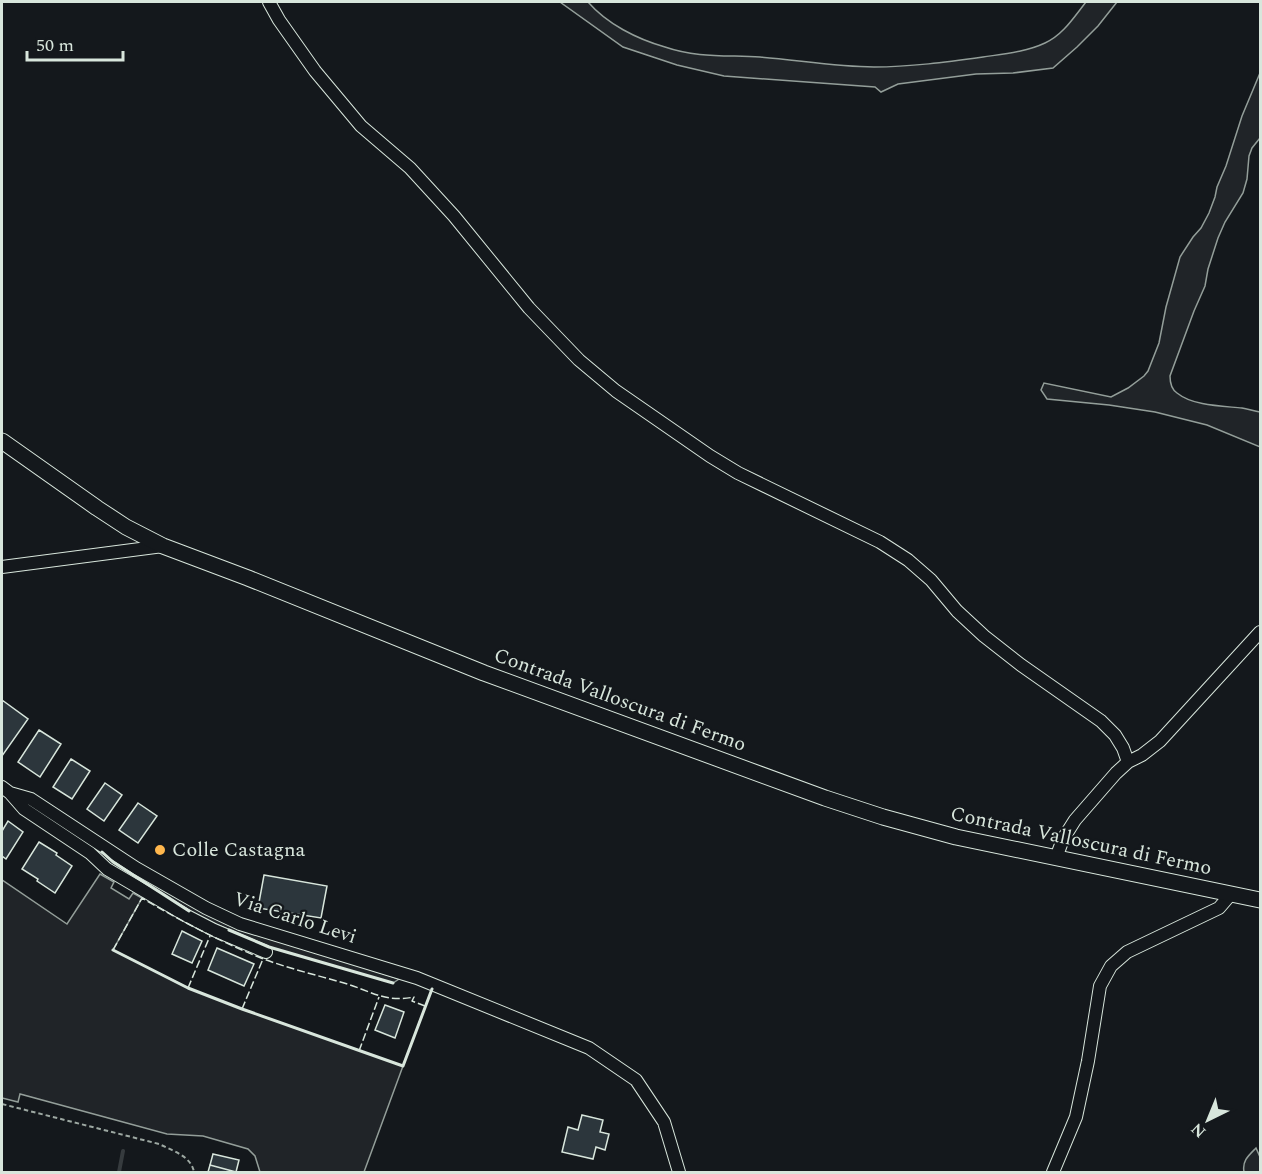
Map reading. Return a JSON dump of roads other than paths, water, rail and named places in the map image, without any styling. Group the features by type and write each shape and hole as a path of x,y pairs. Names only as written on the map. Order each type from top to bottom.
{"street":[{"path":"269,2 315,71 361,126 410,168 454,216 529,308 579,360 616,390 729,468 880,542 908,560 931,580 957,611 984,636 1101,721 1115,735 1128,762"},
{"name":"Contrada Valloscura di Fermo","path":"2,441 126,527 163,546 484,673 825,798 956,837 1260,900"},
{"path":"2,567 163,546"},
{"path":"1056,858 1063,838 1075,820 1116,773 1128,762 1142,755 1160,741 1260,632"},
{"name":"Via Carlo Levi","path":"6,790 24,809 90,853 107,869 187,916 266,952"},
{"name":"Via Carlo Levi","path":"6,790 30,799 136,868 206,908 240,924 417,978 589,1048 636,1080 664,1122 679,1173"},
{"path":"1053,1173 1076,1117 1100,986 1111,966 1126,952 1219,908 1231,894"}],"waterway":[{"path":"119,1172 123,1151"}],"place":[{"name":"Colle Castagna","path":"160,850"}]}
